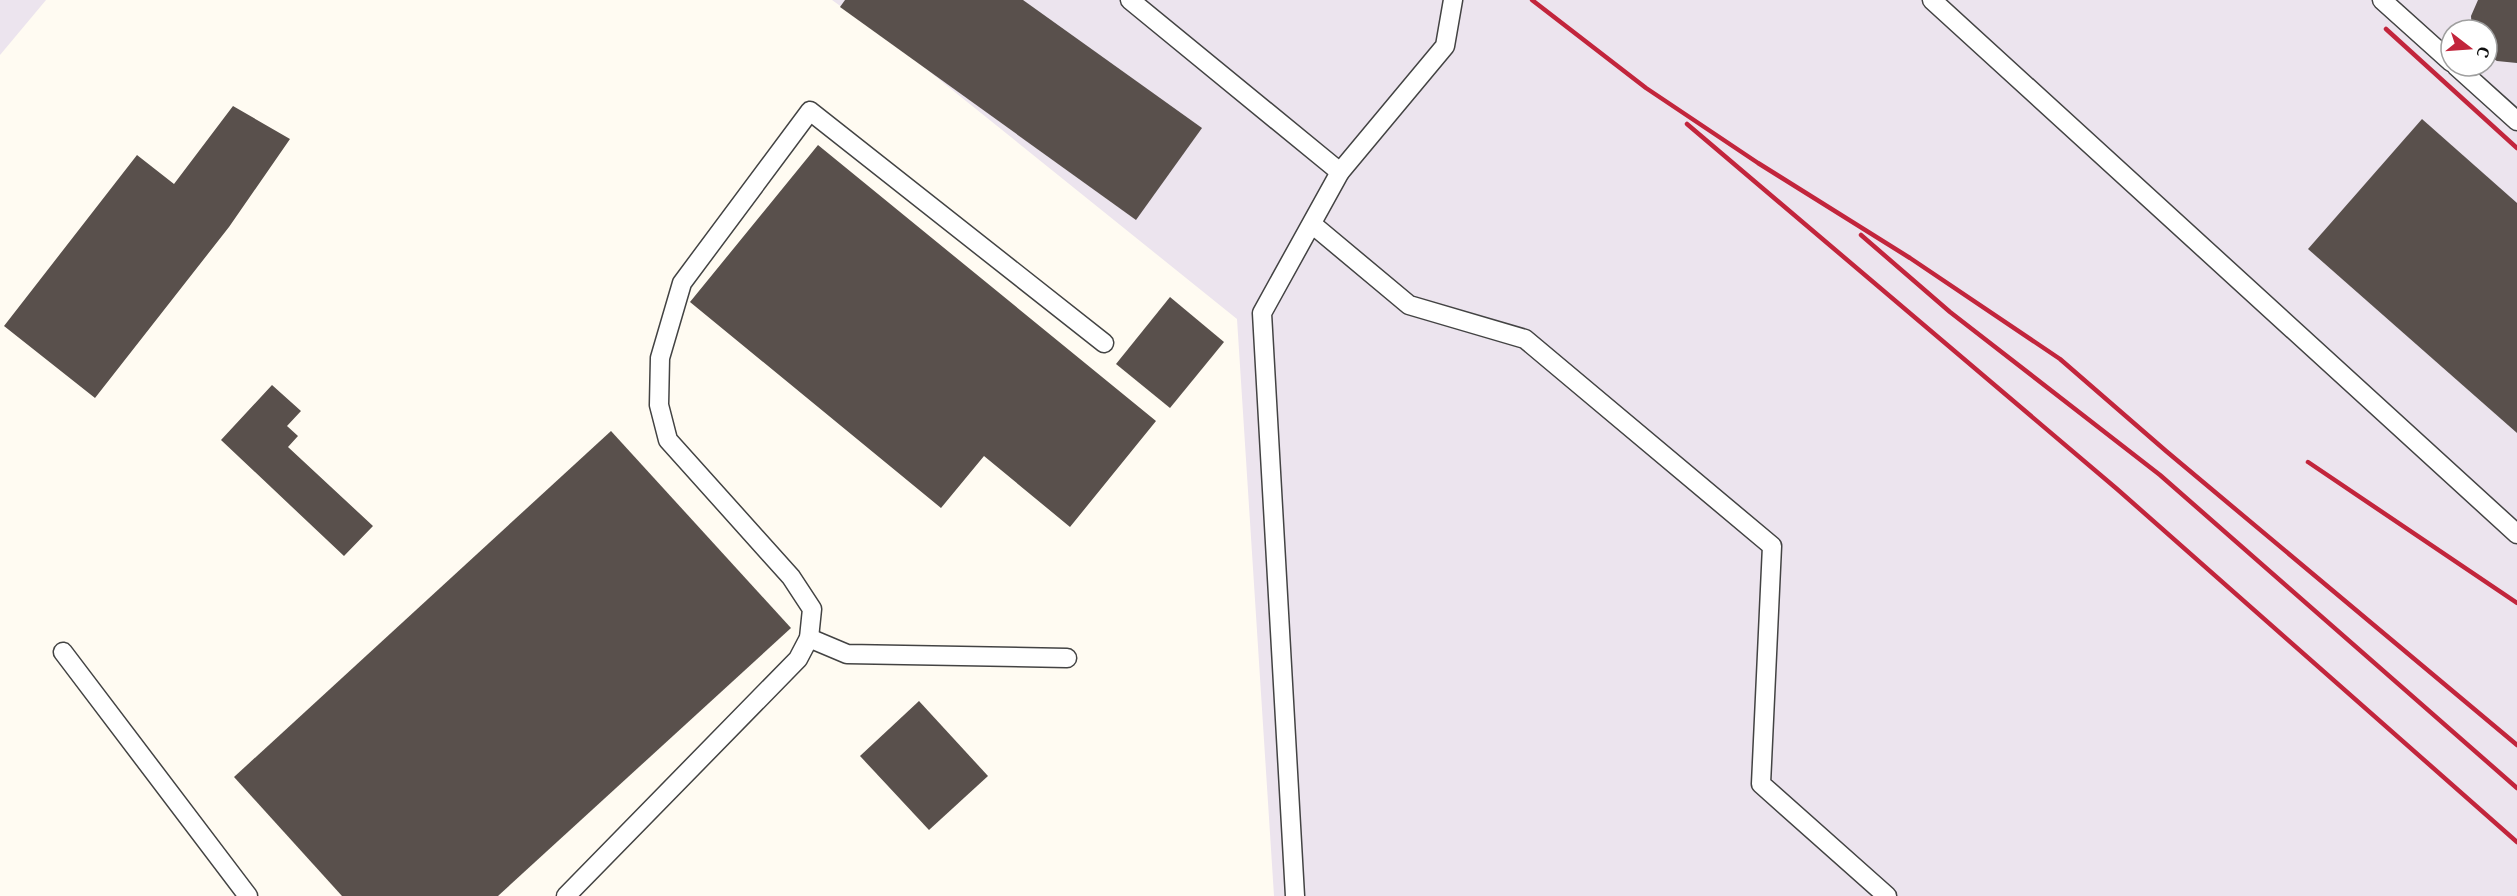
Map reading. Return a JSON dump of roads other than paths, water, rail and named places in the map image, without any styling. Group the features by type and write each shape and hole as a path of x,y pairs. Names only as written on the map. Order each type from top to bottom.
{"lane":[{"path":"1130,0 1340,172"},
{"path":"1295,896 1262,313 1340,172 1445,46 1453,0"},
{"path":"1932,0 2517,534"},
{"path":"2382,0 2439,51"},
{"path":"2469,78 2517,121"},
{"path":"566,896 798,659 809,638 812,609 792,578 669,440 659,405 660,358 682,283 810,111 1104,343"},
{"path":"1312,224 1409,305 1525,339 1772,546 1761,784 1887,896"},
{"path":"809,638 847,654 1067,658"},
{"path":"63,652 248,896"}],"railway":[{"path":"1532,0 1646,88 1758,163 1910,258 2060,359 2166,451 2517,745"},
{"path":"2386,29 2517,148"},
{"path":"1687,124 2117,489 2517,842"},
{"path":"1861,235 1950,312 2160,475 2517,788"},
{"path":"2308,462 2517,603"}]}
